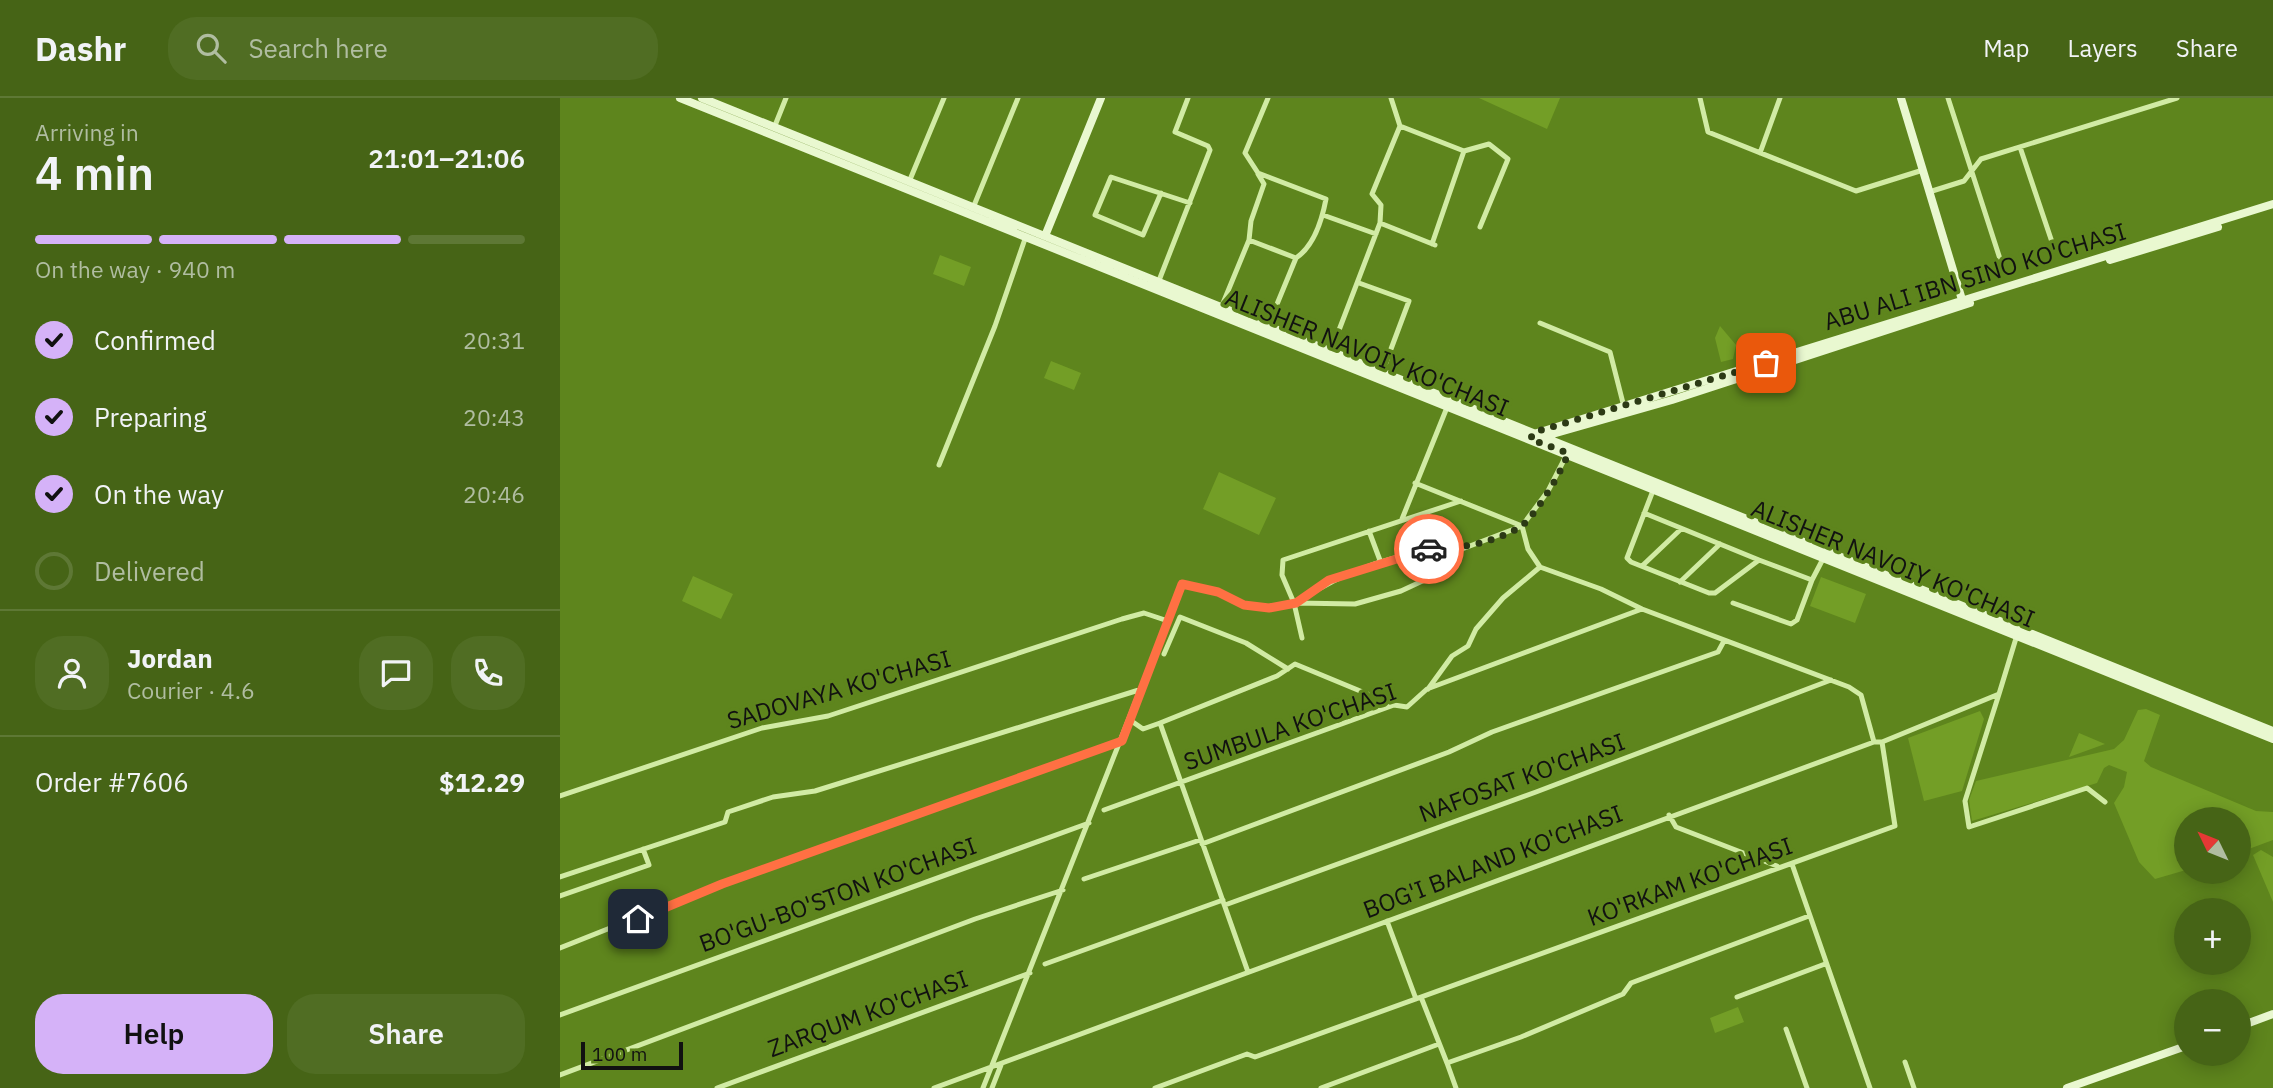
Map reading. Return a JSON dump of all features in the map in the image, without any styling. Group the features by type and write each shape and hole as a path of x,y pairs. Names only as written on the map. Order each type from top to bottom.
{"main road":[{"name":"ALISHER NAVOIY KO'CHASI","path":"680,98 1571,450 2018,632 2273,740"},
{"name":"ALISHER NAVOIY KO'CHASI","path":"702,98 973,208 1027,234 1045,236 1268,326 1329,354"},
{"path":"1045,236 1101,98"},
{"path":"1901,98 1963,303"},
{"name":"ABU ALI IBN SINO KO'CHASI","path":"1537,437 2273,204"},
{"name":"ABU ALI IBN SINO KO'CHASI","path":"1963,303 2273,209"},
{"name":"ALISHER NAVOIY KO'CHASI","path":"1381,375 1448,405 1537,437"},
{"name":"ABU ALI IBN SINO KO'CHASI","path":"1537,437 1625,410"},
{"path":"1571,450 1574,427"},
{"name":"ALISHER NAVOIY KO'CHASI","path":"2018,632 2273,731"},
{"path":"2251,1022 2273,1014"},
{"path":"2067,1088 2174,1050"}],"street":[{"path":"774,128 786,98"},
{"path":"909,182 944,98"},
{"path":"973,208 1018,98"},
{"path":"1158,283 1210,150 1208,146 1175,132 1188,98"},
{"path":"1221,308 1249,240 1251,221 1264,184 1245,153 1268,98"},
{"path":"1329,354 1380,223 1381,205 1372,194 1400,126 1391,98"},
{"path":"1700,98 1708,132 1856,191 1923,170"},
{"path":"1760,153 1780,98"},
{"path":"1948,98 2001,262"},
{"path":"1929,192 1964,181 1981,159 2177,98"},
{"path":"1400,126 1464,151 1489,144 1508,159 1480,227"},
{"path":"2020,147 2054,248"},
{"path":"1380,223 1434,244 1464,151"},
{"path":"1258,173 1325,199 1323,215 1306,251 1296,258 1268,326"},
{"path":"1161,193 1143,235 1095,215 1111,177 1161,193 1190,203"},
{"path":"1323,215 1376,234"},
{"path":"939,465 995,326 1027,234"},
{"path":"1249,240 1296,258"},
{"path":"1359,282 1409,301 1381,375"},
{"path":"1540,323 1610,352 1625,410"},
{"path":"1402,520 1448,405"},
{"path":"1295,603 1329,580 1426,549 1462,549 1522,526 1548,491 1571,450"},
{"path":"1415,483 1522,526"},
{"path":"1655,485 1627,553 1631,562 1715,593 1759,560"},
{"path":"1302,638 1295,603 1282,575 1283,560 1461,502"},
{"path":"1643,513 1812,580"},
{"path":"1522,526 1528,549 1540,567 1601,589 1642,609 1724,641 1830,680 1861,695 1874,741"},
{"path":"1642,566 1681,529"},
{"path":"1369,531 1381,563"},
{"path":"1680,582 1720,544"},
{"path":"983,1088 1182,584 1218,592 1244,605 1269,608 1295,603 1355,604 1401,592 1431,577 1462,549"},
{"path":"1733,603 1791,624 1797,620 1825,553"},
{"path":"1427,690 1452,656 1468,646 1476,629 1503,598 1540,567"},
{"name":"SUMBULA KO'CHASI","path":"1104,810 1394,705 1407,707 1427,690 1642,609"},
{"name":"SADOVAYA KO'CHASI","path":"560,796 762,728 828,716 1144,613 1168,621"},
{"path":"1164,654 1180,617 1246,643 1288,668"},
{"path":"2018,632 1965,801 1969,827 2087,788 2105,802"},
{"path":"1084,879 1201,842 1718,652 1724,641"},
{"path":"1130,720 1143,729 1277,676 1295,664 1394,705"},
{"name":"NAFOSAT KO'CHASI","path":"1045,964 1536,793 1830,680"},
{"path":"560,877 725,822 728,812 773,797 816,791 1142,689"},
{"name":"BOG'I BALAND KO'CHASI","path":"934,1088 1669,815 1874,741 1882,742 1999,694"},
{"path":"1160,723 1248,972"},
{"name":"BO'GU-BO'STON KO'CHASI","path":"560,948 722,884 1122,741"},
{"name":"KO'RKAM KO'CHASI","path":"1155,1088 1247,1054 1255,1057 1776,866 1793,864 1895,826 1882,742"},
{"path":"1669,815 1676,827 1776,866"},
{"name":"BO'GU-BO'STON KO'CHASI","path":"560,1015 1089,822"},
{"path":"560,896 649,865 643,849"},
{"path":"1793,864 1825,964 1870,1088"},
{"path":"560,1075 975,919 1063,890"},
{"path":"1447,1063 1521,1037 1623,994 1631,984 1809,916"},
{"path":"1387,921 1456,1088"},
{"path":"1737,997 1825,964"},
{"name":"ZARQUM KO'CHASI","path":"717,1088 1030,973"},
{"path":"1786,1028 1807,1088"},
{"path":"1321,1088 1439,1045"},
{"path":"1905,1062 1914,1088"},
{"path":"992,1088 1001,1065"}],"green space":[{"path":"1479,98 1560,98 1547,129"},
{"path":"940,255 971,267 964,286 933,274"},
{"path":"1720,326 1736,345 1733,359 1721,362 1715,338"},
{"path":"1051,361 1081,373 1074,390 1044,378"},
{"path":"1219,472 1276,498 1259,535 1203,509"},
{"path":"693,576 733,594 721,619 682,601"},
{"path":"1821,577 1866,594 1855,623 1810,606"},
{"path":"2146,709 2160,715 2144,761 2151,767 2246,807 2174,807 2174,873 2155,879 2139,862 2114,803 2124,787 2127,772 2109,765 2104,768 2097,783 1972,821 1969,800 1976,781 2114,749 2124,740 2138,710"},
{"path":"1980,711 1984,719 1962,791 1924,801 1908,738"},
{"path":"2079,733 2105,744 2069,757"},
{"path":"2251,809 2273,812 2273,840 2251,848"},
{"path":"2261,850 2273,857 2273,902 2253,855"},
{"path":"1738,1007 1744,1022 1715,1033 1710,1018"}],"way so far":[{"path":"1429,549 1462,549 1522,526 1548,491 1568,453 1530,439 1535,432 1766,363"}],"route":[{"path":"638,919 722,884 1122,741 1182,584 1218,592 1244,605 1269,608 1296,603 1329,580 1429,549"}]}
